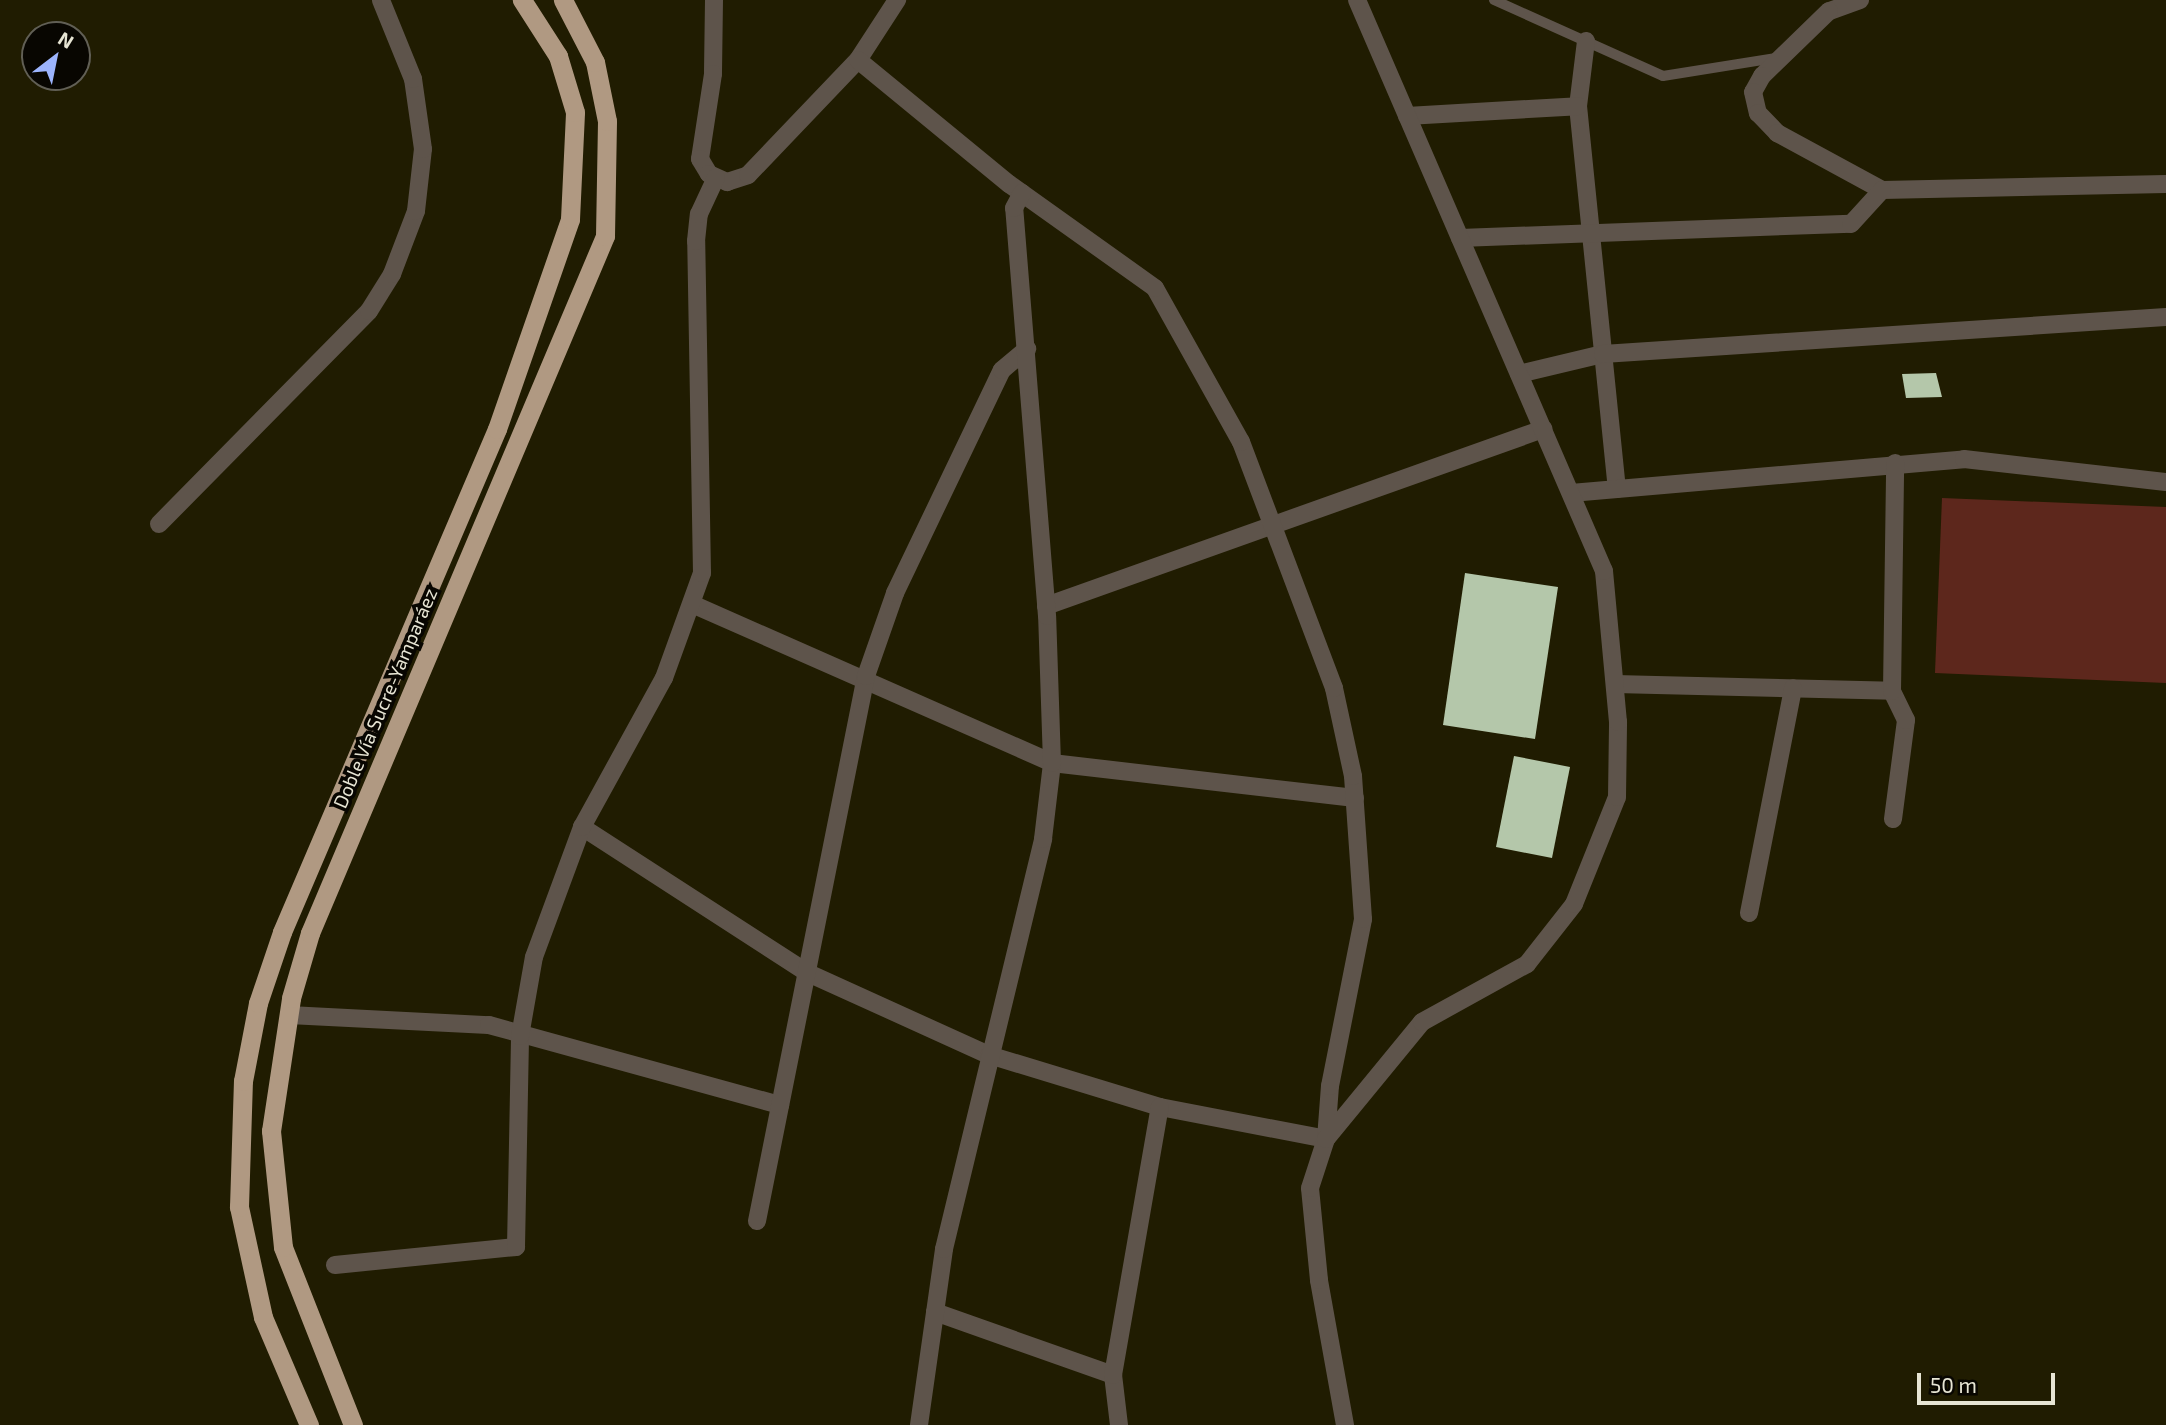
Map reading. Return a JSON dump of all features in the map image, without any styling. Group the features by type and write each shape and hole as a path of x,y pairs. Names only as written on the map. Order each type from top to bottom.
{"highway":[{"name":"Doble Vía Sucre-Yamparáez","path":"310,1425 262,1317 239,1207 243,1081 258,1003 282,932 497,429 570,219 575,112 558,56 522,0"},
{"name":"Doble Vía Sucre-Yamparáez","path":"353,1425 283,1247 272,1184 271,1131 289,1015 310,933 605,236 607,121 595,62 563,0"}],"street":[{"path":"159,524 369,311 392,274 416,211 423,149 414,79 381,0"},
{"path":"714,0 713,74 700,144 700,159 716,177 727,183 748,175 858,60 897,0"},
{"path":"1326,1139 1422,1022 1527,964 1574,904 1617,797 1615,684 1604,570 1357,0"},
{"path":"1860,0 1829,11 1775,58 1754,92 1758,113 1777,132 1882,190 2166,184"},
{"path":"1586,41 1578,106 1617,489"},
{"path":"858,60 1021,193 1155,288 1241,442 1334,688 1355,798 1363,919 1329,1086 1326,1139 1310,1188 1319,1280 1345,1425"},
{"path":"1407,116 1578,106"},
{"path":"335,1265 516,1247 520,1036 534,957 583,827 664,678 692,604 706,545 696,241 699,214 716,177"},
{"path":"1460,238 1591,238 1851,224 1882,190"},
{"path":"919,1425 935,1312 989,1055 1043,839 1052,763 1046,606 1014,208 1021,193"},
{"path":"1519,374 1603,354 2166,317"},
{"path":"757,1221 866,676 895,593 1002,370 1027,349"},
{"path":"1046,606 1543,429"},
{"path":"1570,493 1964,459 2166,482"},
{"path":"1893,819 1906,720 1892,691 1895,463"},
{"path":"692,604 866,676 1052,763 1355,798"},
{"path":"1615,684 1892,691"},
{"path":"1749,913 1793,688"},
{"path":"583,827 808,973 989,1055 1160,1107 1326,1139"},
{"path":"289,1015 489,1025 520,1036 780,1105"},
{"path":"1119,1425 1113,1375 1160,1107"},
{"path":"935,1312 1113,1375"}],"lane":[{"path":"1494,0 1663,76 1775,58"}],"shaded area":[{"path":"1942,498 2166,507 2166,683 1935,673"}],"building":[{"path":"1936,373 1942,397 1906,398 1902,374"},
{"path":"1465,573 1558,587 1535,739 1443,725"},
{"path":"1514,756 1570,767 1552,858 1496,847"}]}
